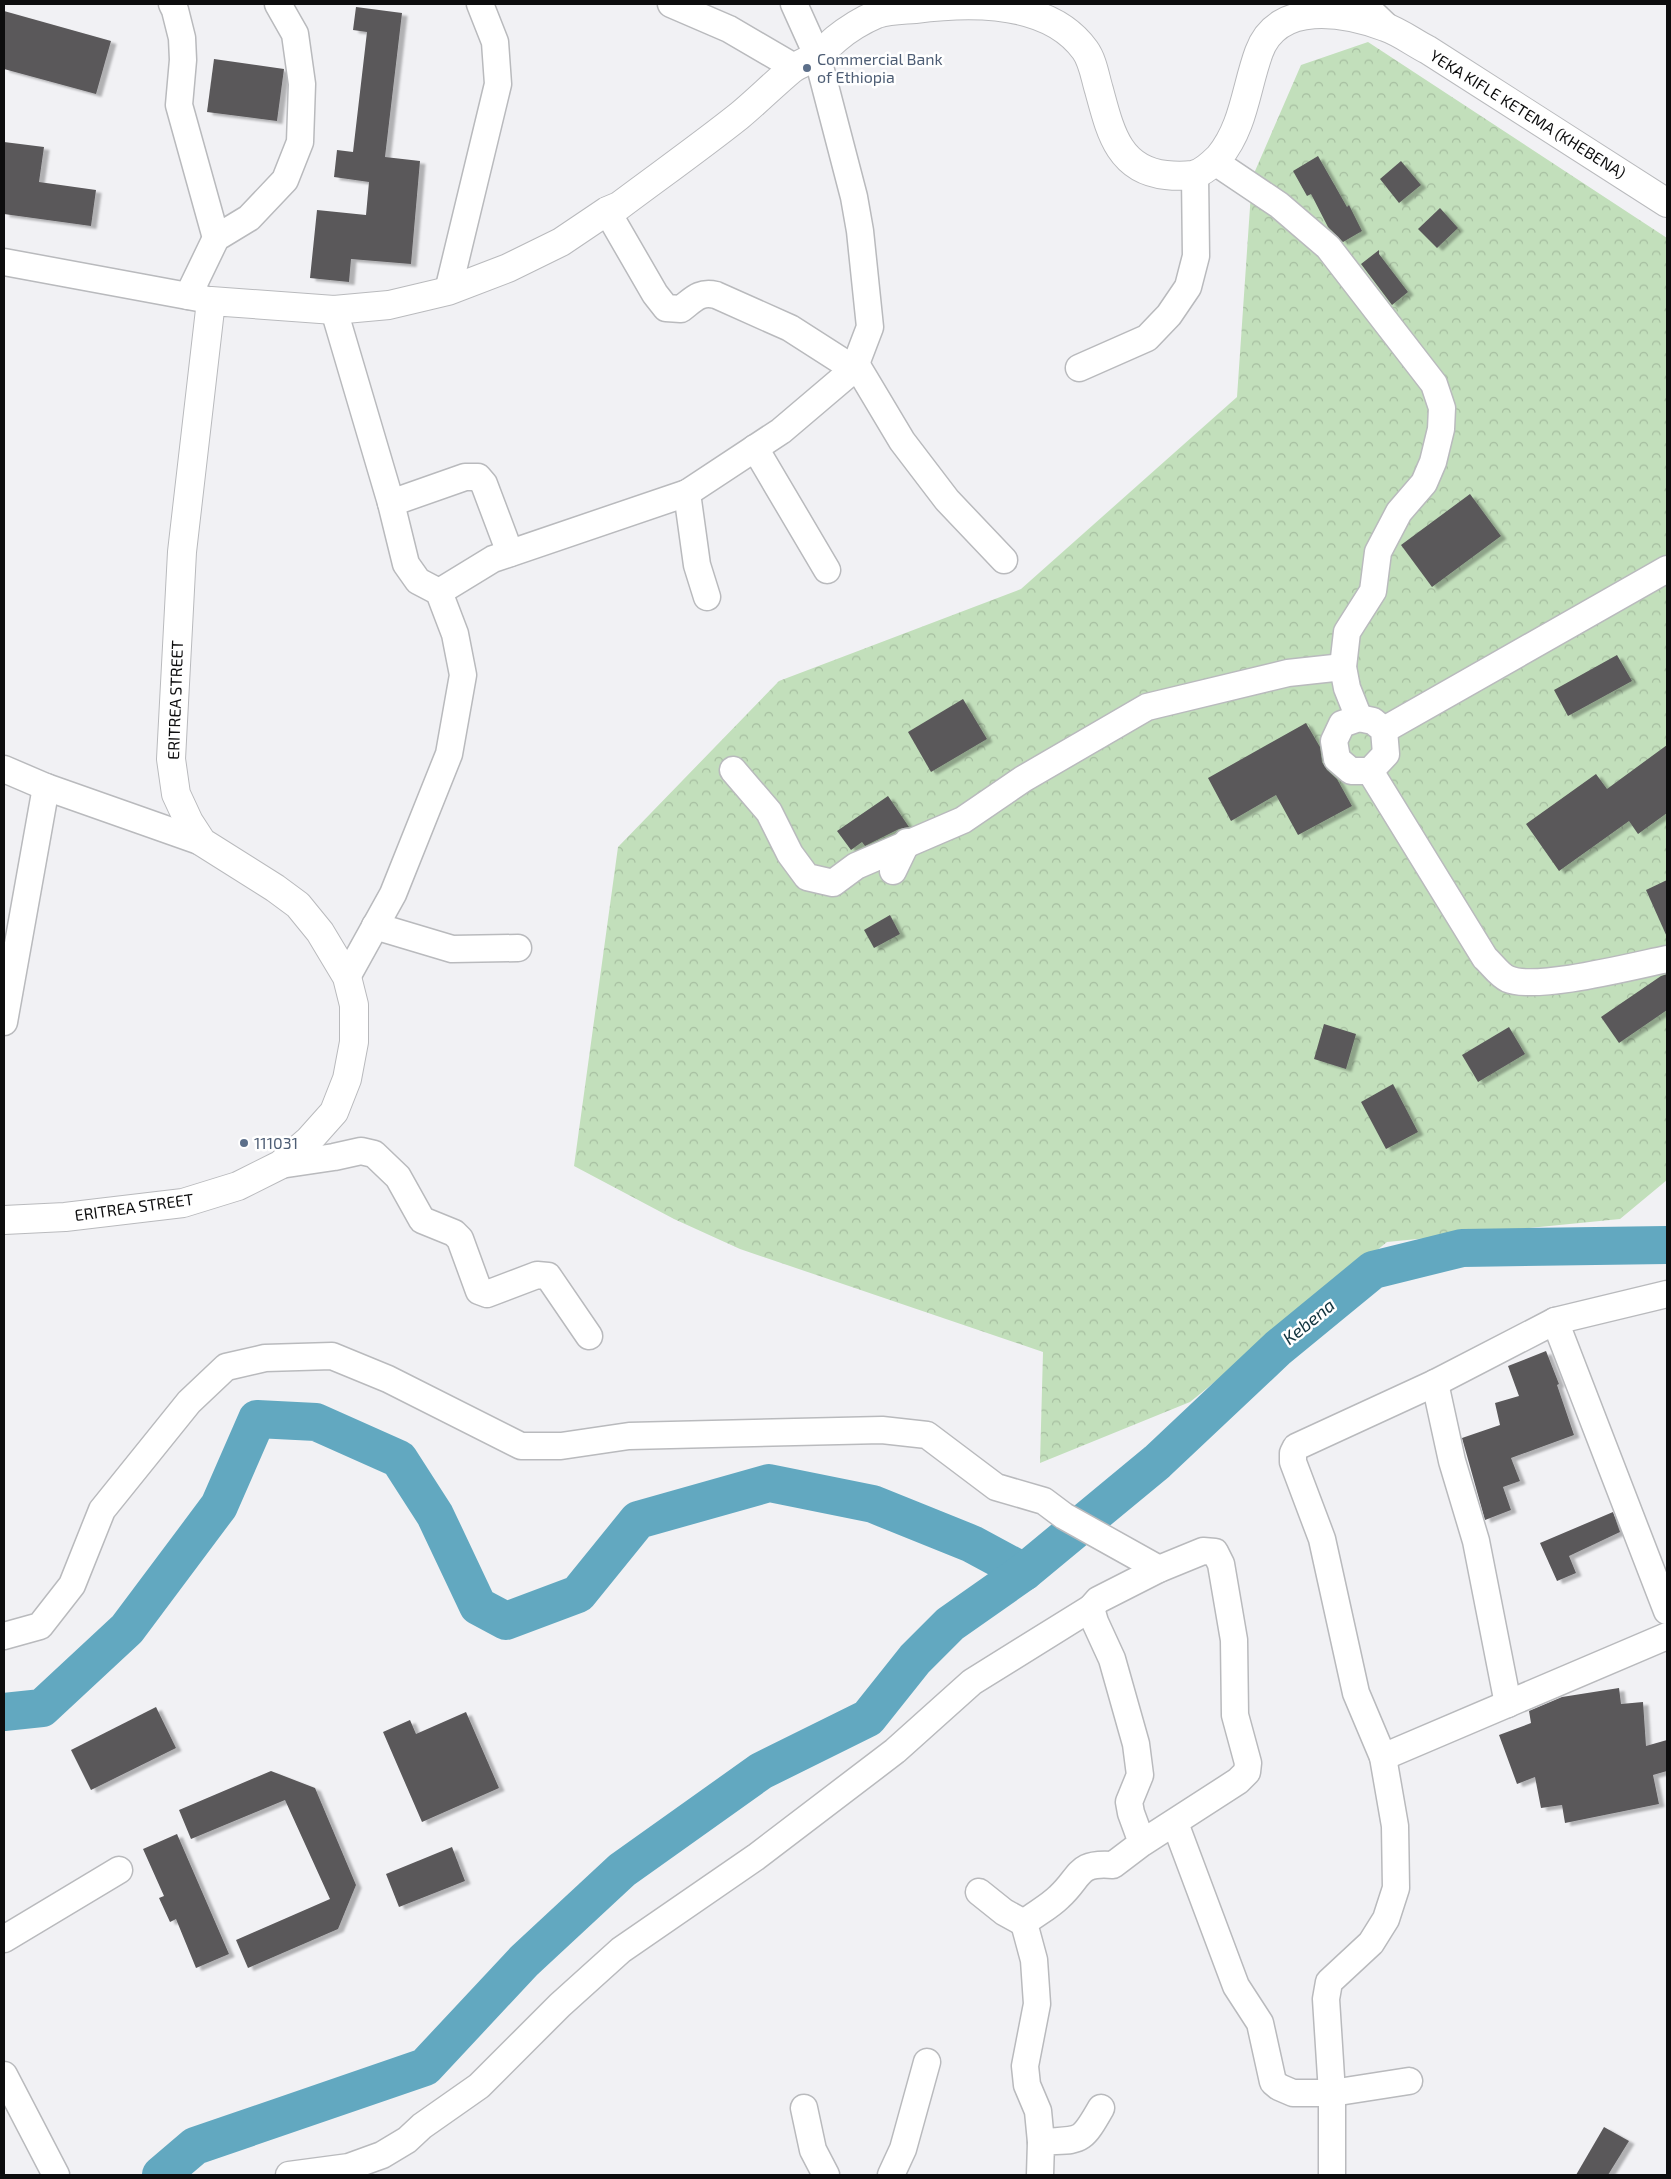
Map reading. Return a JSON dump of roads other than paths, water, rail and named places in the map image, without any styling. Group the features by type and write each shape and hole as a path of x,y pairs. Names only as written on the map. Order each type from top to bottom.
{"main road":[{"path":"200,298 334,310 389,305 448,291 508,268 561,242 607,211 618,206 877,8 984,4 1024,11 1053,23 1076,38 1087,52 1109,124 1121,151 1136,166 1152,174 1171,176 1205,168"},
{"name":"YEKA KIFLE KETEMA (KHEBENA)","path":"1205,168 1228,146 1237,126 1259,50 1271,30 1292,17 1316,12 1352,18 1387,28 1428,50 1667,203"},
{"name":"ERITREA STREET","path":"4,1220 65,1217 183,1203 238,1186 280,1165 309,1140 334,1112 347,1079 354,1042 354,1005 347,977 320,932 298,905 275,888 202,842 188,822 176,794 171,759 182,552 200,298"}],"street":[{"path":"4,262 200,298 216,238 179,105 183,60 182,38 172,4"},
{"path":"216,238 249,218 285,180 300,142 302,84 295,34 278,4"},
{"path":"448,291 498,84 495,42 480,4"},
{"path":"671,4 806,62"},
{"path":"439,592 478,568 510,553 687,493 781,431 855,366 870,327 860,231 854,198 806,62 794,4"},
{"path":"1363,4 1387,28"},
{"path":"1078,368 1147,338 1169,315 1188,287 1196,256 1205,168 1279,205 1328,247 1434,384 1442,408 1441,429 1433,462 1424,483 1399,512 1378,552 1373,591 1347,632 1342,667 1347,688 1359,718"},
{"path":"607,211 655,294 666,308 681,309 700,294 716,295 790,328 855,366 902,441 947,500 1004,560"},
{"path":"334,310 391,503 406,564 418,581 439,592 456,634 462,675 449,754 393,894 347,977"},
{"path":"755,448 827,570"},
{"path":"391,503 465,477 478,476 484,484 510,553"},
{"path":"687,493 697,565 707,597"},
{"path":"1384,730 1667,569"},
{"path":"733,770 769,812 790,854 807,877 833,883 856,866 908,842 963,820 1023,779 1147,707 1288,673 1342,667"},
{"path":"1359,718 1373,721 1384,730 1386,754 1370,771 1351,771 1337,759 1334,741 1342,724 1359,718"},
{"path":"4,769 46,787 202,842"},
{"path":"1370,771 1485,958 1506,978 1522,983 1565,979 1667,959"},
{"path":"4,1022 46,787"},
{"path":"893,871 908,842"},
{"path":"375,926 452,949 518,948"},
{"path":"280,1165 361,1151 374,1154 398,1177 422,1220 454,1233 460,1239 479,1291 487,1294 537,1275 548,1276 590,1336"},
{"path":"1332,2175 1332,2093 1326,1999 1329,1982 1371,1943 1386,1919 1396,1888 1395,1826 1383,1757 1356,1693 1322,1539 1294,1462 1293,1453 1296,1447 1435,1383 1555,1321 1667,1294"},
{"path":"1555,1321 1667,1611"},
{"path":"4,1636 40,1626 72,1586 102,1510 189,1402 226,1367 265,1358 332,1356 388,1379 520,1446 561,1446 629,1436 882,1430 927,1435 996,1487 1044,1501 1064,1516 1127,1553 1159,1569"},
{"path":"1435,1383 1452,1461 1476,1541 1508,1704"},
{"path":"289,2175 349,2166 382,2155 407,2140 422,2126 479,2086 560,2005 621,1950 756,1858 895,1751 972,1682 1091,1608 1098,1600 1159,1569 1203,1551 1215,1552 1221,1564 1234,1640 1235,1715 1248,1763 1247,1772 1238,1781 1142,1843 1113,1865 1098,1864 1083,1869 1060,1897 1024,1923"},
{"path":"1091,1608 1095,1622 1112,1659 1136,1744 1140,1775 1129,1802 1142,1843"},
{"path":"1383,1757 1667,1636"},
{"path":"1175,1823 1236,1986 1260,2023 1273,2082 1293,2093 1332,2093 1409,2081"},
{"path":"4,1939 119,1870"},
{"path":"979,1892 1004,1912 1024,1923 1034,1960 1037,2004 1025,2066 1027,2085 1038,2111 1041,2142 1040,2175"},
{"path":"891,2175 903,2149 926,2062"},
{"path":"4,2075 56,2175"},
{"path":"804,2108 813,2150 826,2175"},
{"path":"1041,2142 1079,2140 1088,2131 1101,2108"}],"waterway":[{"name":"Kebena","path":"161,2175 195,2146 425,2067 524,1961 622,1870 761,1771 868,1718 915,1659 950,1624 1024,1572 1157,1462 1278,1348 1373,1270 1462,1248 1667,1245"},
{"path":"4,1712 42,1708 127,1629 219,1506 257,1419 316,1422 399,1459 435,1515 478,1606 506,1621 578,1594 638,1520 769,1483 873,1504 972,1544 1024,1572"}],"place":[{"name":"Commercial Bank of Ethiopia","path":"807,68"},
{"name":"111031","path":"244,1143"}]}
